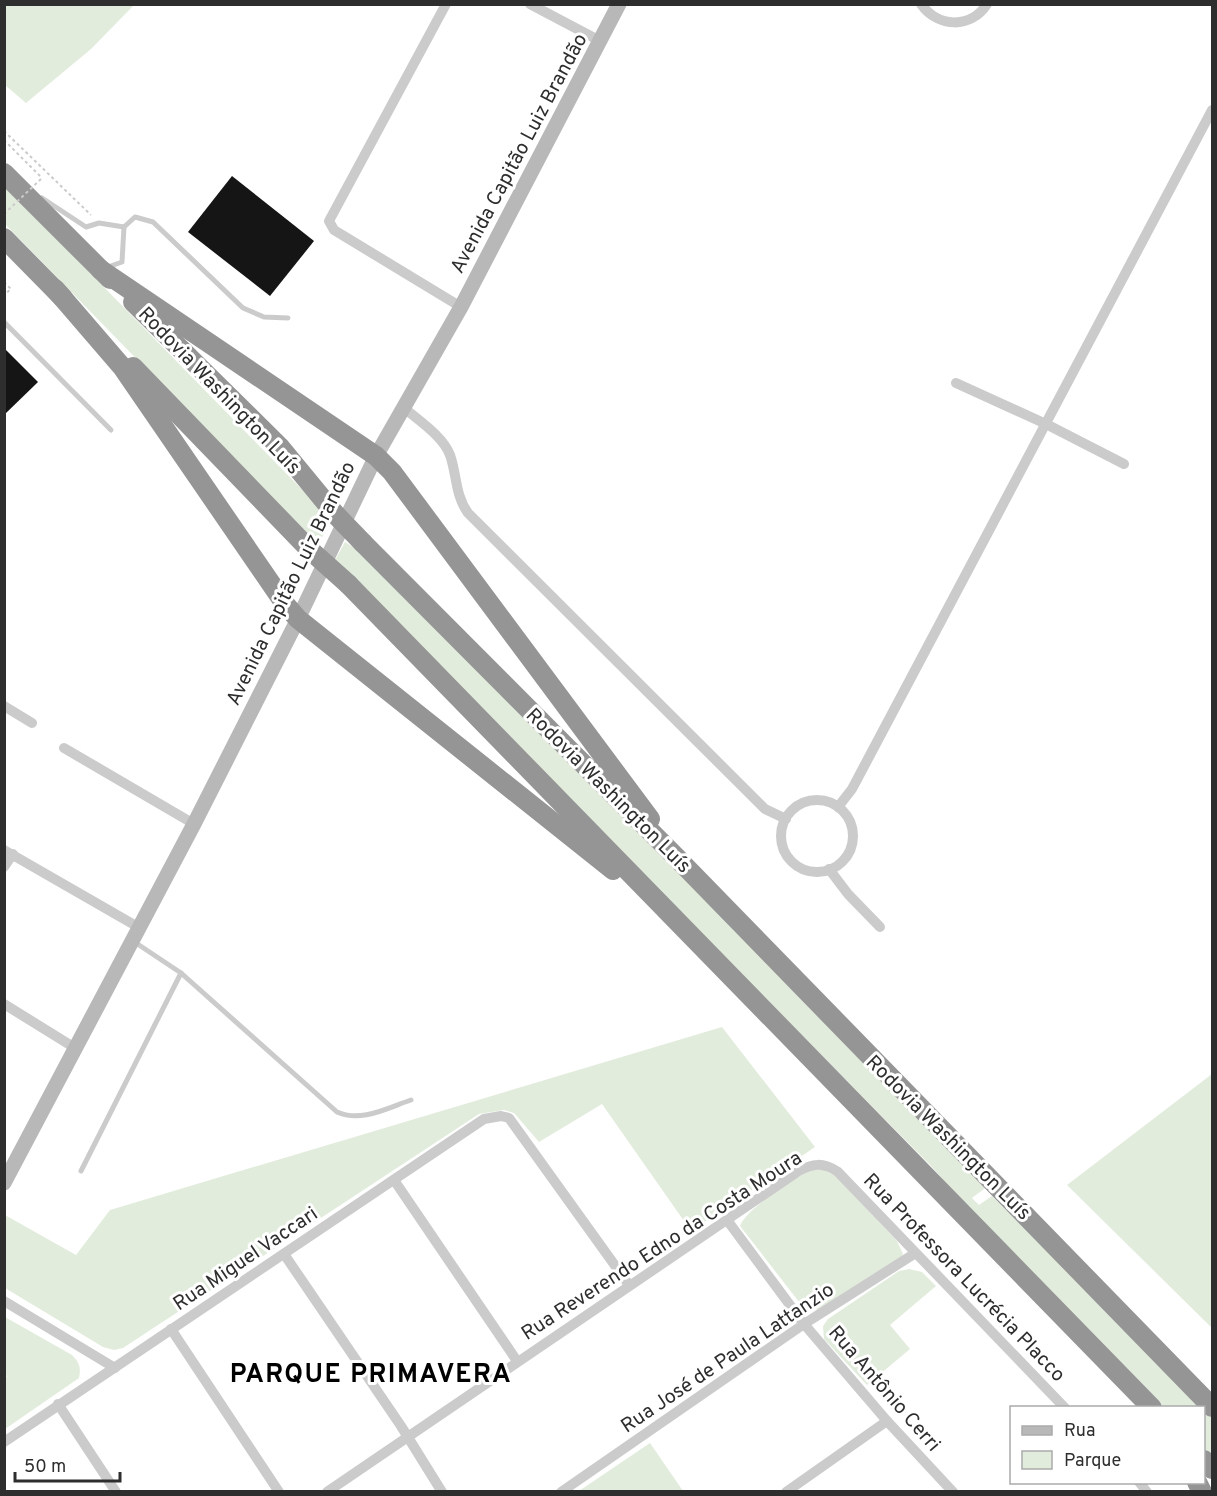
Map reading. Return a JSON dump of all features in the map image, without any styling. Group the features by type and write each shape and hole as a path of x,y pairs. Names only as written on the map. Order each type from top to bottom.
{"highway":[{"name":"Rodovia Washington Luís","path":"6,175 280,447 336,515 363,543 677,858 1212,1407"},
{"name":"Rodovia Washington Luís","path":"5,238 309,550 348,584 1151,1406"},
{"path":"101,270 376,456 392,472 482,590 677,858"},
{"path":"55,289 123,368 278,594 298,619 674,918"},
{"path":"1107,1362 1143,1406"}],"main road":[{"name":"Avenida Capitão Luiz Brandão","path":"4,1183 194,824 298,619 376,456 461,307 619,4"}],"street":[{"path":"446,4 403,87 331,214 330,226 461,307"},
{"path":"530,4 600,41"},
{"path":"921,4 932,16 950,23 968,21 987,4"},
{"path":"838,807 852,789 1212,110"},
{"path":"956,383 1046,424 1124,464"},
{"path":"404,408 442,442 450,453 461,502 468,513 765,809 786,819"},
{"path":"4,706 32,723"},
{"path":"64,748 194,824"},
{"path":"822,801 838,807 849,820 853,837 844,860 830,869 821,871 804,869 790,859 785,852 781,835 786,819 805,802 822,801"},
{"path":"4,867 9,852 135,934"},
{"path":"830,869 848,894 880,927"},
{"path":"4,1004 75,1048"},
{"name":"Rua Miguel Vaccari","path":"4,1442 484,1119 501,1116 509,1118 629,1285"},
{"name":"Rua Reverendo Edno da Costa Moura","path":"327,1491 810,1165 821,1163 838,1172"},
{"name":"Rua Professora Lucrécia Placco","path":"838,1172 914,1254 1064,1406"},
{"path":"394,1180 517,1361"},
{"name":"Rua Antônio Cerri","path":"727,1220 804,1324 887,1421 953,1491"},
{"path":"284,1254 442,1491"},
{"name":"Rua José de Paula Lattanzio","path":"561,1491 804,1324 914,1254"},
{"path":"4,1300 115,1368"},
{"path":"171,1329 279,1491"},
{"path":"58,1404 116,1491"},
{"path":"786,1491 887,1421"}],"lane":[{"path":"6,175 86,227 99,223 124,227"},
{"path":"101,270 122,262 124,227 135,217 153,222 243,308 264,317 288,318"},
{"path":"4,322 111,430"},
{"path":"135,934 337,1112 349,1117 360,1117 411,1100"},
{"path":"81,1171 181,974"}],"path":[{"path":"4,131 99,223"},
{"path":"4,140 42,178 4,214"},
{"path":"4,282 11,289 4,295"}],"green space":[{"path":"5,4 134,5 91,49 26,103 5,85"},
{"path":"4,185 328,516 328,526 318,545 5,224"},
{"path":"345,542 358,550 988,1186 972,1198 979,1205 992,1196 1202,1406 1163,1406 970,1211 933,1168 334,562"},
{"path":"722,1027 815,1147 691,1231 602,1104 539,1142 514,1113 504,1110 479,1114 123,1348 114,1350 103,1347 5,1288 5,1215 76,1255 110,1210"},
{"path":"1212,1074 1212,1328 1067,1185"},
{"path":"813,1170 824,1170 837,1177 897,1241 903,1254 901,1259 819,1310 803,1307 740,1226 751,1212 772,1194"},
{"path":"909,1269 922,1272 936,1286 890,1325 910,1349 867,1385 824,1339 823,1326 828,1319 899,1271"},
{"path":"5,1317 72,1355 80,1371 79,1378 5,1429 4,1380 7,1376 4,1374"},
{"path":"1205,1409 1212,1416 1212,1457 1205,1449"},
{"path":"650,1443 683,1491 579,1491"}],"building":[{"path":"232,176 314,241 270,296 188,232"},
{"path":"4,348 38,382 4,415"}],"district":[{"name":"PARQUE PRIMAVERA","path":"371,1373"}]}
